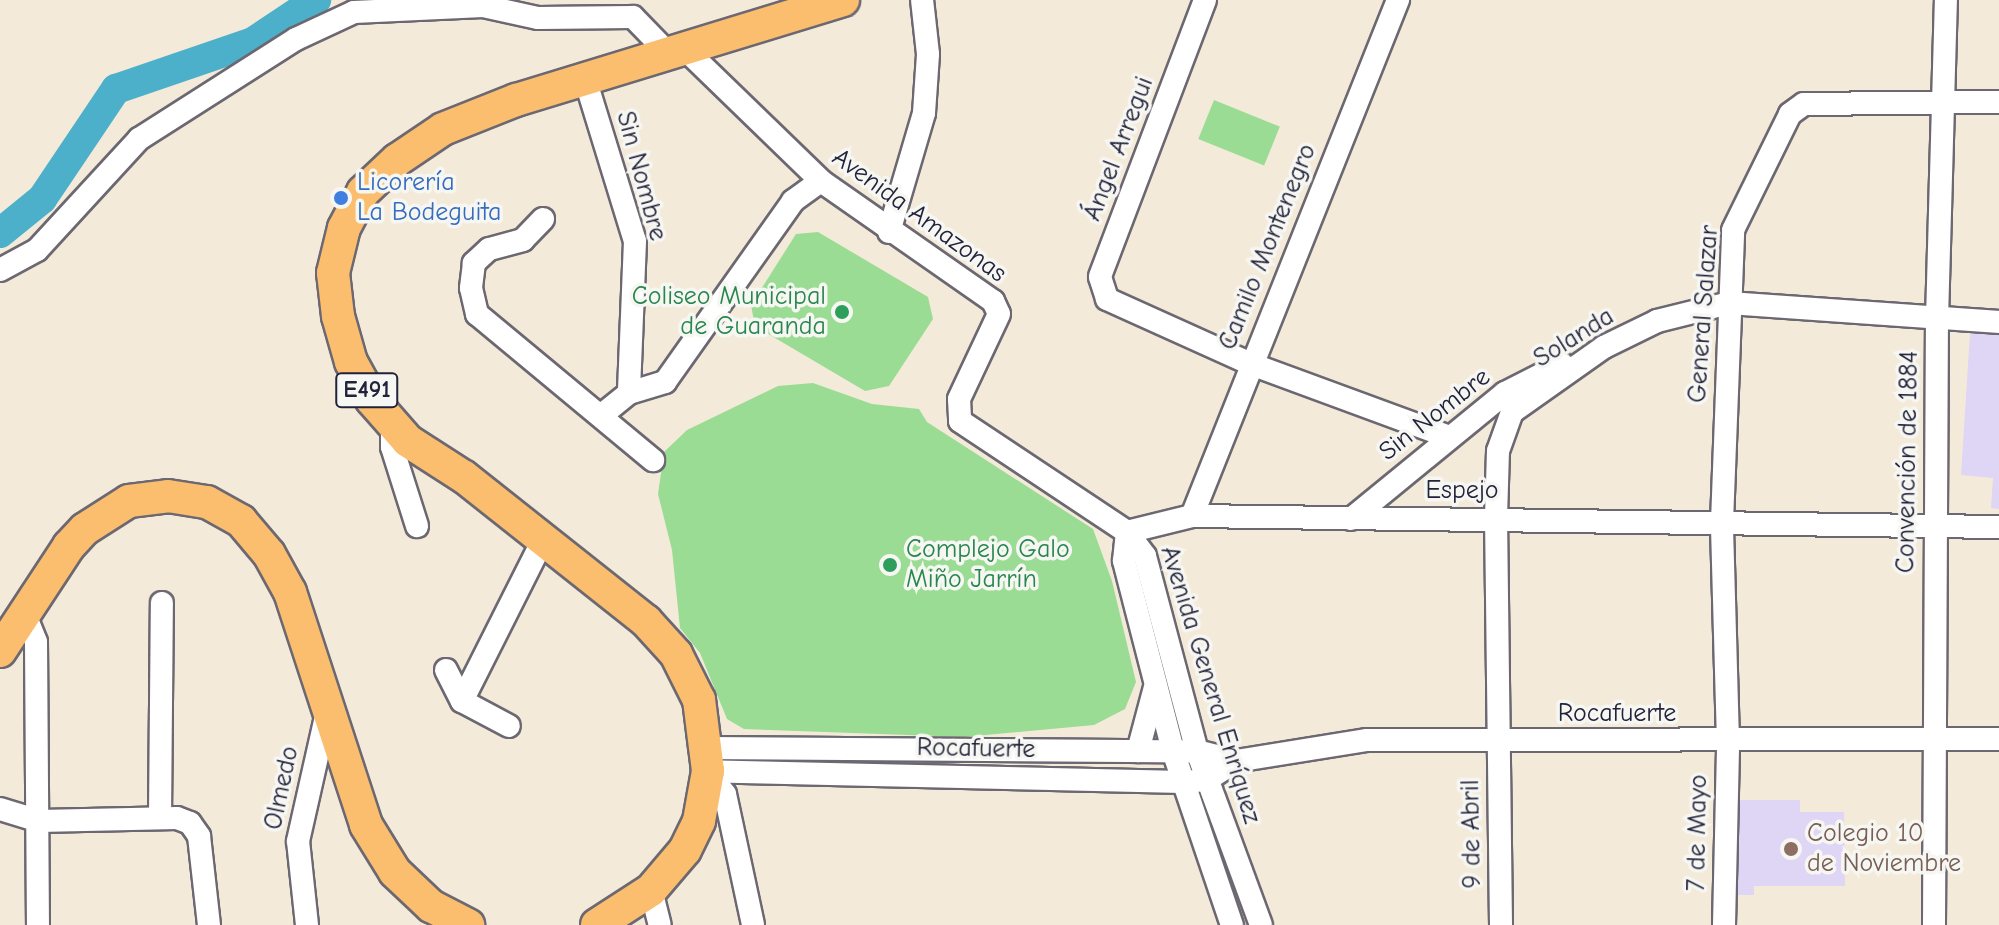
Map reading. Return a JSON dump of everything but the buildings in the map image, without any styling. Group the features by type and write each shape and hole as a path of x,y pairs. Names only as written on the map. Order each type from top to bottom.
{"highway":[{"name":"E491","path":"597,925 651,890 685,850 699,821 708,760 699,700 676,654 646,621 392,425 351,362 338,316 333,273 344,228 363,192 397,160 443,129 516,100 586,82 843,0"},
{"path":"0,651 69,546 85,529 129,501 168,496 207,502 241,521 269,554 290,592 366,825 395,872 431,906 468,925"}],"street":[{"path":"889,232 924,113 928,54 922,0"},
{"name":"Ángel Arregui","path":"1205,0 1100,277 1107,299 1124,310 1251,364"},
{"name":"Camilo Montenegro","path":"1192,516 1398,0"},
{"name":"Convención de 1884","path":"1934,925 1937,319 1946,0"},
{"name":"Avenida Amazonas","path":"0,270 37,250 139,139 296,39 354,12 483,6 538,18 633,17 678,53 821,181 889,232 993,301 999,314 959,399 960,421 1127,532"},
{"name":"Sin Nombre","path":"586,82 635,241 629,393"},
{"name":"General Salazar","path":"1728,742 1722,522 1733,230 1790,114 1813,101 1999,102"},
{"path":"601,416 629,393 665,382 793,201 821,181"},
{"path":"543,219 523,240 489,249 474,263 471,288 477,314 653,460"},
{"name":"Solanda","path":"1499,742 1498,451 1512,412 1604,347 1657,321 1729,303 1999,322"},
{"name":"Sin Nombre","path":"1351,519 1505,393 1604,347"},
{"path":"1251,364 1449,437"},
{"path":"392,425 392,447 417,526"},
{"name":"Espejo","path":"1127,532 1192,516 1999,527"},
{"name":"Avenida General Enríquez","path":"1127,532 1124,561 1173,751 1232,925"},
{"name":"Avenida General Enríquez","path":"1127,532 1145,556 1197,751 1261,925"},
{"path":"462,701 543,540"},
{"path":"160,818 162,603"},
{"path":"24,612 36,642 38,925"},
{"path":"446,670 462,701 509,726"},
{"path":"1138,751 1156,678"},
{"name":"Olmedo","path":"307,925 298,841 327,711"},
{"name":"Rocafuerte","path":"708,760 1197,751 1236,761 1367,740 1728,742 1999,739"},
{"name":"9 de Abril","path":"1499,742 1501,925"},
{"name":"7 de Mayo","path":"1724,925 1728,742"},
{"path":"708,760 725,794 753,925"},
{"name":"Rocafuerte","path":"708,760 1183,782 1207,780 1236,761"},
{"path":"0,809 39,821 160,818 190,823 199,836 209,925"},
{"path":"651,890 660,925"}],"shaded area":[{"path":"1970,333 1999,335 1999,509 1991,508 1993,478 1961,475"},
{"name":"Colegio 10 de Noviembre","path":"1738,800 1800,800 1800,812 1844,812 1845,886 1754,886 1754,895 1738,895"}],"green space":[{"path":"1214,100 1280,127 1264,166 1198,139"},
{"name":"Coliseo Municipal de Guaranda","path":"818,232 928,297 933,319 889,386 865,391 755,326 751,305 796,234"},
{"name":"Complejo Galo Miño Jarrín","path":"813,383 872,404 919,409 927,422 1093,529 1112,581 1136,682 1125,709 1094,725 964,737 744,729 727,719 700,653 680,628 672,550 658,494 664,452 687,430 778,386"}],"waterway":[{"path":"0,233 42,199 116,89 253,42 316,0"}],"place":[{"name":"Licorería La Bodeguita","path":"341,198"},
{"name":"Coliseo Municipal de Guaranda","path":"842,312"},
{"name":"Complejo Galo Miño Jarrín","path":"890,565"},
{"name":"Colegio 10 de Noviembre","path":"1791,849"}]}
